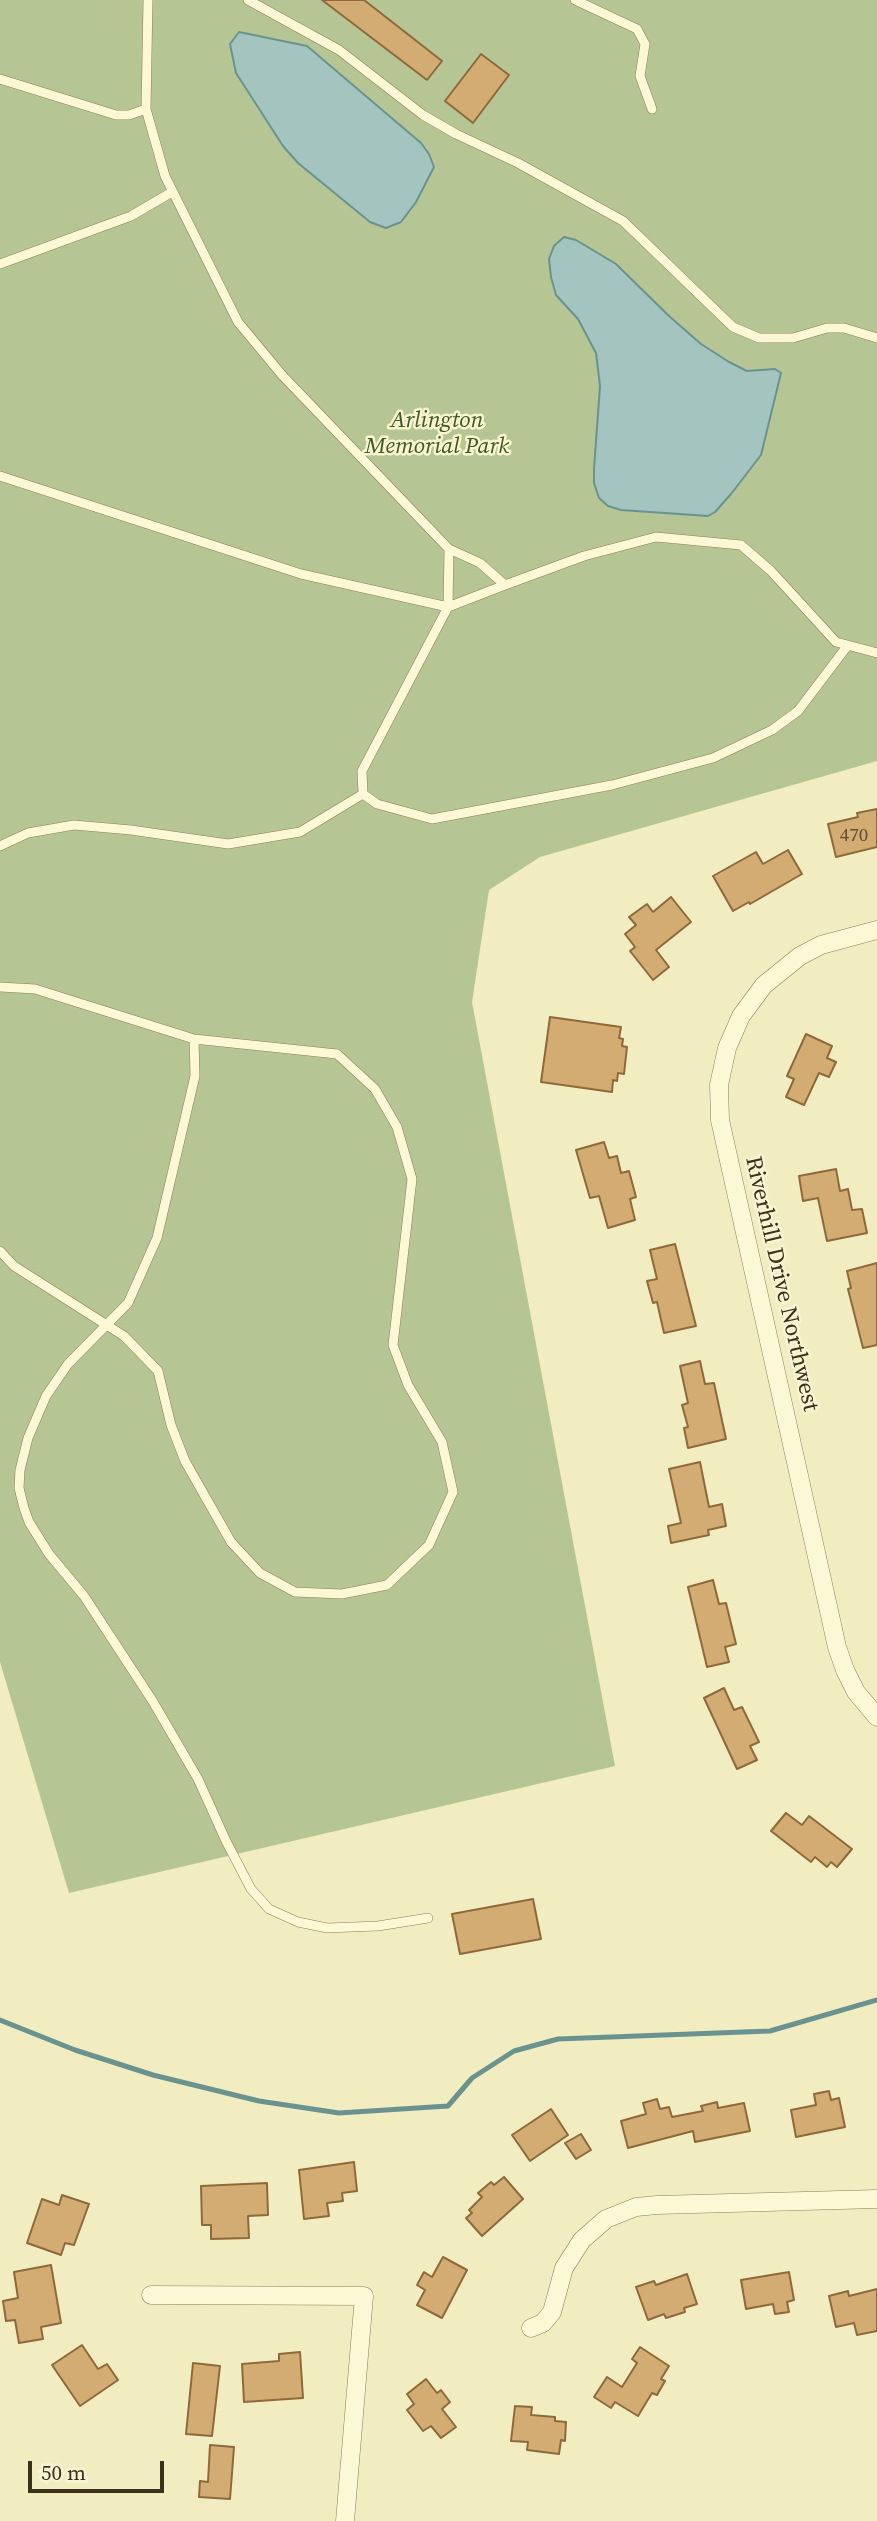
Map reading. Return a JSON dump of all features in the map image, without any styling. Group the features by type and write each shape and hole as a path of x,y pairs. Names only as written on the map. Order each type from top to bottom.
{"street":[{"name":"Riverhill Drive Northwest","path":"877,930 821,945 800,956 764,985 737,1025 727,1048 719,1085 720,1120 837,1647 856,1692 877,1717"},
{"path":"531,2328 543,2323 552,2312 565,2268 582,2240 606,2219 636,2207 877,2199"},
{"path":"151,2295 364,2296 345,2521"}],"lane":[{"path":"148,0 146,109 165,176 238,322 282,375 449,549 480,563 505,584"},
{"path":"248,0 339,50 423,116 518,163 623,221 733,327 759,338 793,338 827,328 844,328 877,338"},
{"path":"575,0 637,29 645,44 640,76 652,109"},
{"path":"0,79 116,115 129,115 146,109"},
{"path":"0,264 131,216 172,192"},
{"path":"0,476 301,574 447,607 584,556 656,537 741,545 771,571 836,642 877,653"},
{"path":"363,794 362,771 447,607 449,549"},
{"path":"363,794 377,804 432,819 612,785 713,758 772,730 798,711 848,645"},
{"path":"0,846 29,833 74,825 228,844 300,832 363,794"},
{"path":"0,987 35,989 194,1039 337,1054 376,1089 397,1127 412,1180 393,1345 408,1385 442,1442 453,1492 429,1545 387,1584 342,1594 295,1592 260,1573 231,1542 185,1461 171,1425 158,1371 124,1336 14,1266 0,1251"},
{"path":"194,1039 195,1076 157,1238 128,1303 68,1364 46,1396 28,1438 20,1470 19,1488 29,1522 49,1554 84,1595 152,1700 198,1779 251,1889 269,1909 298,1922 327,1928 377,1926 428,1918"}],"green space":[{"name":"Arlington Memorial Park","path":"0,0 877,0 877,761 540,857 489,890 472,1002 615,1766 69,1893 0,1662"}],"water":[{"path":"239,32 307,46 421,143 434,167 416,202 401,222 386,228 370,222 298,163 283,146 236,73 230,44"},
{"path":"564,237 576,240 616,264 701,344 729,362 747,371 775,369 781,373 761,455 731,494 708,516 621,510 608,506 599,498 594,483 600,386 596,353 578,319 556,295 551,277 549,259 554,246"}],"building":[{"path":"322,0 364,0 442,61 427,80"},
{"path":"481,54 509,75 473,123 445,101"},
{"path":"877,809 877,847 836,857 828,824"},
{"path":"788,850 802,874 733,911 713,876 756,852 763,864"},
{"path":"671,897 691,922 656,950 669,967 653,980 630,951 635,947 625,934 636,925 629,917 647,904 653,912"},
{"path":"550,1017 621,1027 619,1038 623,1039 622,1046 627,1047 624,1074 618,1073 617,1081 613,1080 612,1092 541,1082"},
{"path":"806,1034 832,1046 827,1058 836,1062 829,1077 819,1073 804,1105 786,1097 794,1079 787,1076"},
{"path":"604,1142 609,1158 617,1156 621,1173 629,1171 636,1197 630,1199 635,1220 608,1228 599,1196 590,1198 576,1150"},
{"path":"836,1169 840,1191 848,1189 852,1210 862,1209 867,1233 827,1241 818,1198 803,1201 799,1176"},
{"path":"675,1244 696,1326 664,1333 657,1302 653,1303 647,1281 657,1279 650,1250"},
{"path":"877,1263 877,1345 863,1348 848,1289 851,1288 847,1271"},
{"path":"700,1361 705,1384 714,1383 726,1439 688,1448 684,1428 688,1427 682,1405 688,1403 680,1366"},
{"path":"700,1462 709,1507 722,1504 726,1526 708,1530 709,1535 671,1543 668,1526 681,1523 669,1469"},
{"path":"713,1580 719,1604 726,1603 736,1644 725,1647 729,1662 707,1667 688,1587"},
{"path":"724,1688 734,1710 742,1707 759,1742 750,1746 757,1760 737,1769 704,1698"},
{"path":"786,1813 802,1825 809,1816 852,1849 837,1867 831,1862 827,1867 815,1857 811,1862 771,1831"},
{"path":"533,1899 541,1939 460,1954 452,1914"},
{"path":"829,2091 831,2100 839,2098 845,2127 796,2137 791,2110 816,2105 814,2094"},
{"path":"657,2099 660,2109 669,2107 672,2117 703,2111 701,2106 717,2102 718,2108 744,2103 750,2131 695,2142 693,2131 628,2148 621,2121 646,2114 643,2103"},
{"path":"551,2109 568,2135 530,2161 512,2135"},
{"path":"581,2134 591,2150 576,2159 565,2143"},
{"path":"354,2162 357,2191 342,2193 343,2201 327,2203 329,2216 304,2219 299,2170"},
{"path":"504,2177 523,2199 482,2236 466,2218 472,2213 469,2210 482,2197 478,2193 491,2182 494,2185"},
{"path":"267,2183 268,2215 248,2216 249,2238 211,2239 211,2225 202,2225 201,2186"},
{"path":"62,2195 89,2204 74,2245 65,2243 61,2255 27,2243 42,2199 59,2205"},
{"path":"443,2257 467,2270 442,2318 417,2305 425,2290 417,2285 424,2272 432,2277"},
{"path":"51,2265 61,2323 41,2327 43,2339 19,2343 15,2320 6,2321 3,2301 18,2298 14,2272"},
{"path":"789,2272 794,2300 787,2302 789,2312 775,2314 773,2304 746,2309 741,2280"},
{"path":"687,2274 697,2304 684,2308 685,2312 666,2318 664,2314 648,2320 636,2287 654,2281 656,2285"},
{"path":"877,2289 877,2331 857,2335 854,2323 836,2327 829,2296 848,2291 849,2296"},
{"path":"82,2345 98,2369 107,2364 118,2380 80,2406 52,2365"},
{"path":"640,2347 669,2366 661,2379 665,2381 657,2395 652,2393 638,2416 615,2402 611,2408 594,2397 607,2377 622,2387 637,2363 632,2359"},
{"path":"300,2352 303,2398 244,2402 242,2364 279,2361 279,2354"},
{"path":"193,2363 220,2366 212,2436 186,2434"},
{"path":"426,2379 437,2393 441,2390 450,2402 442,2409 456,2427 441,2438 431,2426 423,2431 407,2410 414,2404 407,2394"},
{"path":"515,2406 532,2407 531,2415 555,2417 555,2421 566,2422 565,2441 561,2440 559,2454 527,2450 528,2442 511,2441"},
{"path":"210,2445 234,2447 230,2499 199,2497 200,2481 208,2482"}],"waterway":[{"path":"0,2020 75,2050 153,2075 259,2101 339,2113 448,2106 472,2078 514,2051 558,2039 770,2031 877,2000"}]}
